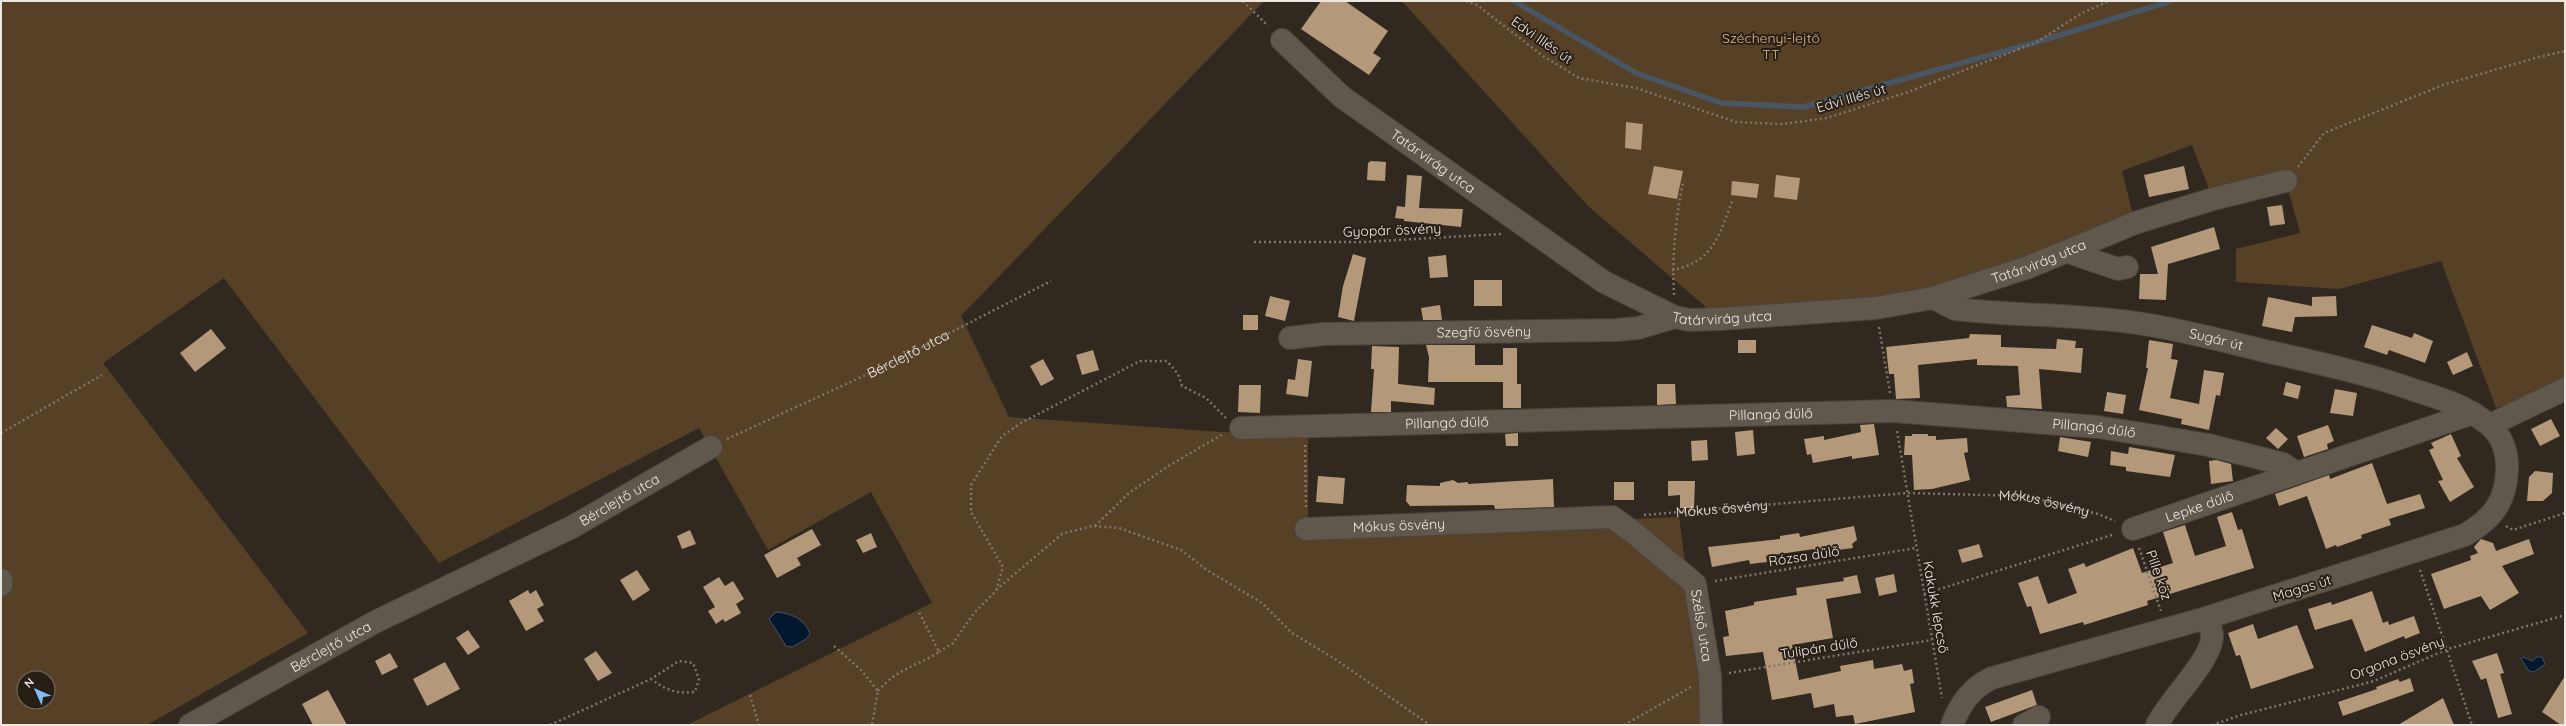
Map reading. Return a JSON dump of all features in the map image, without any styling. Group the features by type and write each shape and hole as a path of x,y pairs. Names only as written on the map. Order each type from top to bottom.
{"street":[{"name":"Tatárvirág utca","path":"1282,40 1342,97 1531,232 1604,282 1675,317 1720,320 1876,308 1932,298 2068,252 2135,223 2213,199 2286,181"},
{"path":"2068,252 2113,268 2127,267"},
{"name":"Sugár út","path":"1932,298 1955,308 2095,318 2181,331 2356,372 2445,400 2472,413 2490,425"},
{"name":"Szegfű ösvény","path":"1290,338 1323,334 1617,330 1644,327 1675,317"},
{"path":"2490,425 2565,389"},
{"name":"Pillangó dűlő","path":"1234,430 1893,411 2113,429 2208,445 2283,464 2295,472"},
{"name":"Lepke dűlő","path":"2133,529 2295,472 2472,413"},
{"name":"Magas út","path":"1952,725 1966,698 1977,685 1992,678 2206,618 2465,535 2483,524 2493,512 2504,493 2507,464 2506,452 2502,440 2490,425"},
{"name":"Bérclejtő utca","path":"190,725 375,622 572,527 710,447"},
{"name":"Mókus ösvény","path":"1306,529 1612,517"},
{"name":"Szélső utca","path":"1612,517 1634,533 1695,584 1710,676 1711,725"},
{"path":"1,580 1,585"},
{"path":"2157,725 2184,684 2207,656 2212,636 2206,618"}],"path":[{"path":"1243,1 1282,40"},
{"name":"Edvi Illés út","path":"1466,1 1477,5 1543,56 1579,78 1636,88 1736,122 1783,124 1827,118 1908,92 2037,42 2082,13 2108,1"},
{"path":"2286,181 2324,133 2443,85 2539,56 2565,51"},
{"path":"1675,317 1672,270 1678,207 1683,183"},
{"path":"1672,270 1689,267 1706,257 1716,239 1733,199"},
{"name":"Gyopár ösvény","path":"1254,242 1363,242 1531,232"},
{"name":"Bérclejtő utca","path":"710,447 883,367 1051,281"},
{"path":"996,591 1003,567 971,512 971,485 1002,436 1021,423 1140,361 1167,361 1178,374 1182,386 1206,398 1219,408 1234,430 1167,467 1128,493 1094,526"},
{"path":"1,433 102,375"},
{"path":"1305,438 1306,529"},
{"name":"Mókus ösvény","path":"1642,515 1908,493 2026,496 2098,514 2133,529"},
{"name":"Kakukk lépcső","path":"1908,493 1942,702"},
{"path":"2513,530 2565,513"},
{"path":"872,725 878,691 888,680 911,665 939,652 953,643 974,613 996,591 1062,534 1094,526 1119,528 1181,550 1208,570 1262,603 1292,633 1335,659 1430,725"},
{"path":"1924,594 2133,529"},
{"name":"Pille köz","path":"2133,529 2167,629"},
{"name":"Rózsa dűlő","path":"1695,584 1916,548"},
{"path":"2414,552 2448,649 2472,725"},
{"path":"918,610 939,652"},
{"name":"Orgona ösvény","path":"2212,725 2241,715 2374,681 2448,649 2565,615"},
{"name":"Tulipán dűlő","path":"1710,676 1932,640"},
{"path":"834,646 862,671 878,691"},
{"path":"550,725 651,679 679,662 693,663 699,678 695,692 681,694 666,690 651,679"},
{"path":"1624,725 1710,676"},
{"path":"750,695 759,725"}],"green space":[{"path":"1,1 1264,1 961,316 1009,417 1308,438 1308,533 1679,517 1707,725 687,725 932,603 871,492 768,550 699,428 439,563 224,278 103,363 308,633 147,725 1,725"},
{"name":"Széchenyi-lejtő TT","path":"1402,1 2565,1 2565,383 2496,408 2441,261 2339,289 2236,282 2236,249 2300,233 2286,181 2213,199 2192,145 2122,171 2135,223 1933,298 1720,319 1588,206"}],"water":[{"path":"776,612 792,615 797,618 805,624 810,634 806,639 792,647 786,646 769,619"},
{"path":"2523,657 2532,661 2537,657 2542,657 2545,664 2534,672 2529,671 2521,659"}],"building":[{"path":"1321,1 1345,1 1388,31 1373,53 1381,58 1369,75 1301,29"},
{"path":"1626,122 1643,124 1641,150 1625,148"},
{"path":"1371,161 1386,162 1385,181 1367,180 1368,163"},
{"path":"1654,166 1683,171 1677,199 1648,194"},
{"path":"2184,166 2189,189 2149,197 2144,175"},
{"path":"1407,175 1422,176 1419,208 1463,209 1461,227 1404,221 1404,219 1395,218 1397,206 1405,207"},
{"path":"1776,175 1800,178 1797,200 1774,197"},
{"path":"1732,181 1759,184 1757,198 1731,195"},
{"path":"2282,205 2285,224 2270,226 2267,207"},
{"path":"2214,227 2220,249 2168,264 2166,300 2139,299 2140,274 2158,274 2151,247"},
{"path":"1353,254 1366,258 1354,321 1338,317 1343,286"},
{"path":"1446,255 1448,277 1430,278 1428,257"},
{"path":"1474,280 1502,280 1502,306 1474,306"},
{"path":"1270,296 1290,301 1285,321 1265,316"},
{"path":"2336,296 2337,316 2295,317 2292,332 2262,326 2268,297 2312,306 2312,297"},
{"path":"1440,305 1442,320 1423,320 1421,308"},
{"path":"1243,315 1258,315 1258,330 1243,330"},
{"path":"2372,325 2412,338 2414,333 2433,341 2425,363 2389,350 2387,355 2364,347"},
{"path":"211,329 226,348 195,372 180,353"},
{"path":"1970,334 2001,335 2001,347 2056,349 2057,339 2076,341 2075,348 2083,348 2081,373 2039,369 2042,409 2007,407 2006,396 2020,395 2018,366 1977,365 1977,359 1918,365 1920,398 1896,399 1894,374 1889,374 1886,347 1969,338"},
{"path":"1738,340 1756,340 1756,353 1738,353"},
{"path":"2149,340 2173,344 2171,359 2178,360 2170,398 2199,404 2204,370 2224,373 2220,396 2216,395 2209,430 2181,424 2182,419 2139,410 2148,368 2146,368"},
{"path":"1426,345 1475,345 1475,365 1503,365 1503,348 1517,348 1517,384 1521,384 1521,408 1503,408 1503,382 1428,382 1429,357"},
{"path":"1372,346 1399,347 1398,384 1435,388 1434,405 1391,401 1391,412 1371,412 1374,369 1371,369"},
{"path":"1093,350 1099,370 1082,375 1076,355"},
{"path":"2467,352 2473,366 2453,375 2447,362"},
{"path":"1043,359 1054,379 1041,386 1030,366"},
{"path":"1298,359 1312,361 1308,397 1286,394 1288,379 1295,380"},
{"path":"2286,382 2301,386 2298,399 2283,395"},
{"path":"1657,384 1675,384 1676,404 1657,405"},
{"path":"1239,385 1261,385 1260,413 1238,412"},
{"path":"2335,389 2357,393 2353,416 2330,413"},
{"path":"2107,392 2126,395 2123,414 2104,411"},
{"path":"2551,419 2560,436 2540,446 2531,429"},
{"path":"1874,424 1879,455 1852,459 1852,456 1813,463 1811,454 1807,455 1804,439 1824,436 1824,440 1861,432 1860,425"},
{"path":"2328,425 2334,441 2327,444 2328,449 2304,457 2297,436"},
{"path":"2276,428 2288,439 2278,449 2266,438"},
{"path":"1753,430 1755,454 1737,456 1735,432"},
{"path":"1518,433 1518,446 1506,446 1505,434"},
{"path":"1912,434 1928,434 1928,436 1936,436 1936,440 1967,438 1968,452 1964,453 1970,480 1932,489 1914,490 1912,455 1904,455 1905,436 1912,436"},
{"path":"2451,434 2461,456 2457,458 2474,487 2450,502 2438,481 2443,480 2429,450 2434,448 2431,443"},
{"path":"2060,437 2091,442 2088,457 2058,451"},
{"path":"1707,440 1708,460 1692,461 1691,441"},
{"path":"2129,447 2175,455 2170,477 2126,471 2126,467 2110,465 2111,451 2128,454"},
{"path":"2216,460 2231,464 2233,481 2211,484 2209,461"},
{"path":"2372,463 2387,504 2420,494 2425,508 2389,519 2391,525 2361,535 2362,538 2337,547 2336,545 2326,549 2307,496 2279,506 2275,494 2329,475 2330,479"},
{"path":"2535,471 2553,473 2552,493 2543,501 2527,501 2529,477"},
{"path":"1318,476 1345,478 1343,504 1316,502"},
{"path":"1553,479 1554,507 1495,509 1494,505 1410,506 1406,501 1407,485 1440,486 1440,483 1453,480 1458,483 1468,482 1468,484"},
{"path":"1668,481 1695,481 1694,508 1680,508 1680,495 1668,496"},
{"path":"1614,482 1634,482 1634,500 1614,500"},
{"path":"2232,512 2238,530 2242,529 2254,568 2147,601 2148,605 2084,625 2083,622 2040,634 2031,606 2027,607 2018,583 2038,576 2048,604 2077,593 2068,569 2084,563 2086,567 2133,548 2142,573 2173,563 2163,532 2185,525 2195,556 2226,546 2217,517"},
{"path":"1854,526 1857,540 1852,544 1853,548 1815,553 1814,549 1766,556 1767,562 1750,564 1749,560 1712,567 1708,547 1780,539 1780,536 1799,533 1800,537"},
{"path":"812,529 821,545 797,558 801,565 777,578 764,555"},
{"path":"690,530 696,544 682,549 677,536"},
{"path":"871,533 877,547 863,553 856,540"},
{"path":"2481,539 2493,543 2496,551 2529,539 2534,554 2502,566 2519,593 2490,610 2481,596 2444,609 2431,574 2471,560 2470,556 2478,553 2474,547"},
{"path":"1979,544 1983,557 1962,563 1958,550"},
{"path":"637,570 650,590 633,601 620,580"},
{"path":"1894,574 1897,592 1879,596 1875,578"},
{"path":"1857,575 1861,593 1826,599 1833,638 1792,645 1799,680 1841,671 1840,666 1873,660 1874,669 1902,664 1904,671 1912,669 1914,683 1910,684 1915,712 1855,724 1853,715 1836,717 1834,704 1814,708 1811,693 1772,700 1763,652 1726,656 1723,637 1729,636 1725,611 1754,605 1754,602 1797,595 1796,588 1844,581 1843,578"},
{"path":"719,577 725,586 733,581 744,599 736,604 741,613 725,622 723,619 716,624 708,611 715,607 703,587"},
{"path":"528,590 530,594 536,590 544,605 537,609 544,621 526,631 509,601"},
{"path":"2372,591 2383,623 2388,621 2389,625 2414,616 2420,633 2405,639 2404,636 2365,652 2352,619 2315,630 2308,609 2331,602 2332,605"},
{"path":"2253,624 2258,639 2297,625 2314,668 2251,689 2240,655 2236,656 2228,633"},
{"path":"468,630 480,647 468,655 456,638"},
{"path":"596,651 612,673 598,681 584,659"},
{"path":"390,653 398,667 382,675 375,661"},
{"path":"2497,653 2504,673 2500,674 2512,714 2498,718 2486,678 2481,680 2472,661"},
{"path":"445,662 460,689 427,706 413,679"},
{"path":"2565,676 2565,725 2561,725 2542,712"},
{"path":"2410,678 2414,691 2343,716 2338,702 2377,689 2376,687 2398,679 2400,682"},
{"path":"328,690 347,725 313,725 302,704"},
{"path":"2032,690 2037,705 1991,722 1985,707"},
{"path":"2443,698 2454,725 2398,725"}],"waterway":[{"path":"1514,1 1636,73 1721,103 1803,107 2037,42 2171,1"}]}
